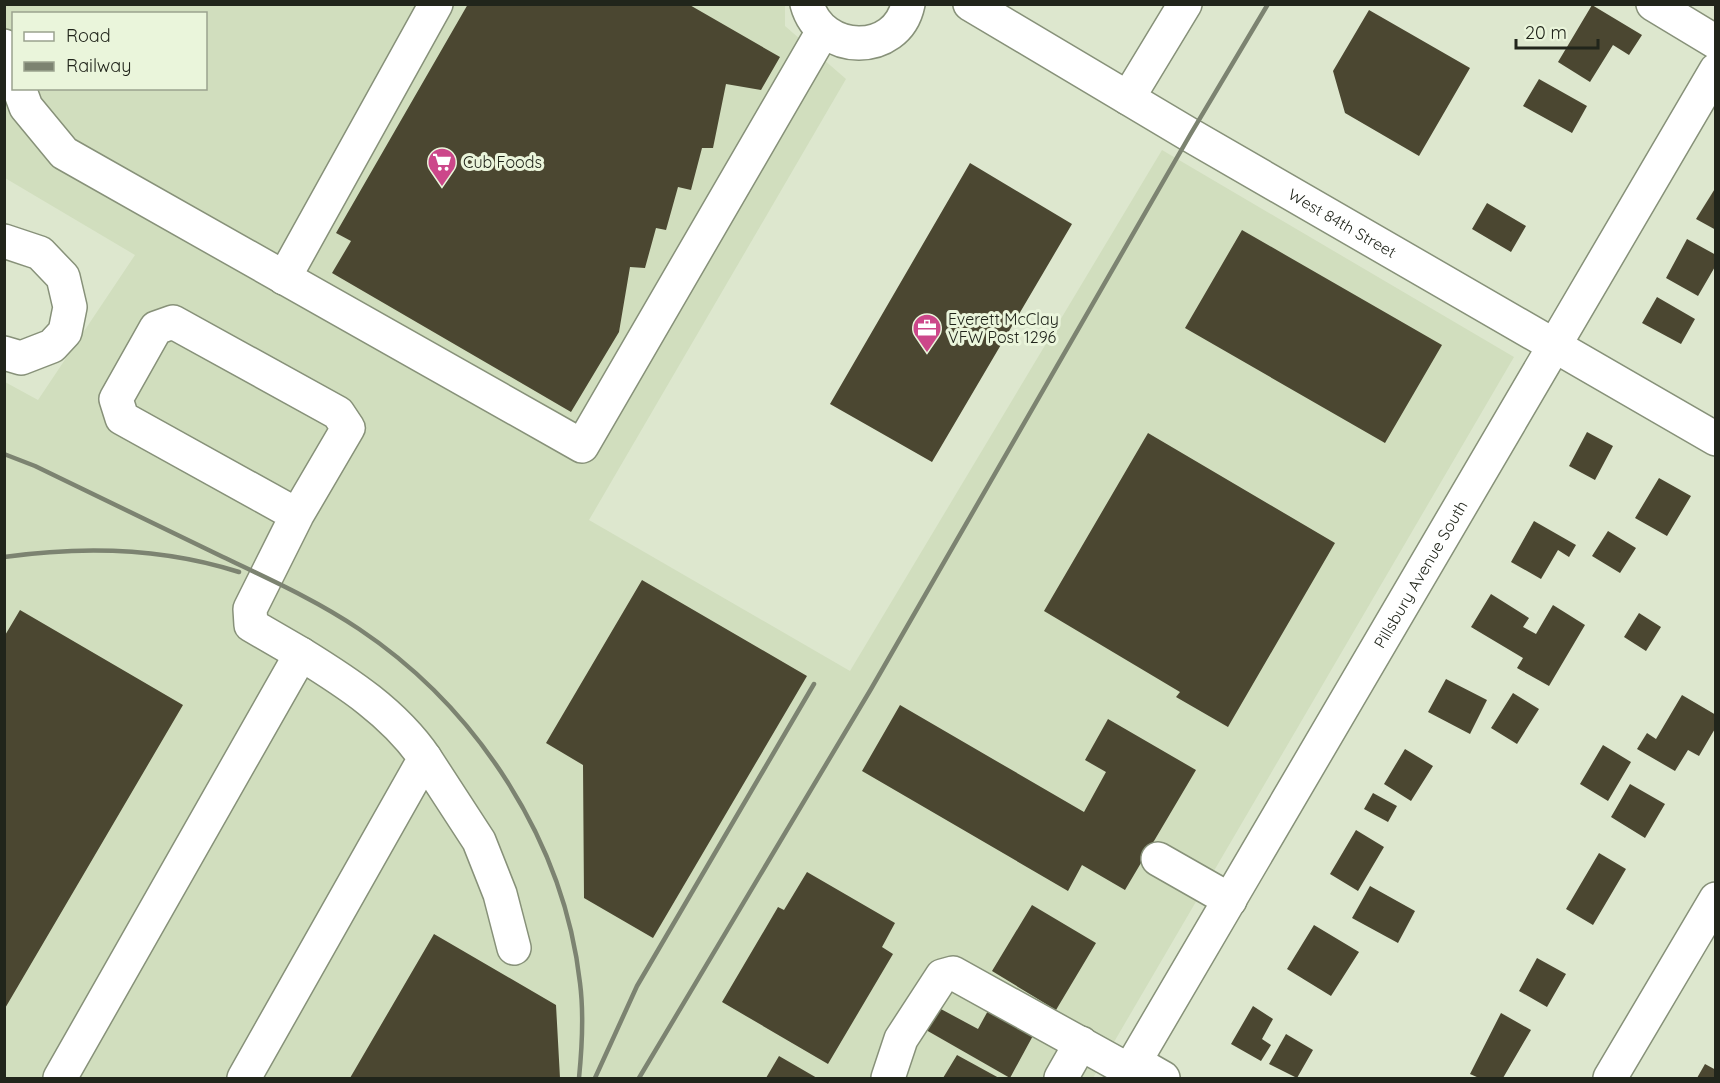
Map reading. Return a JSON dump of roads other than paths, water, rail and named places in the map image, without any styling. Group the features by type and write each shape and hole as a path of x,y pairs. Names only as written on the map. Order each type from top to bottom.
{"street":[{"path":"284,278 436,4"},
{"path":"20,90 26,107 64,153 582,446 806,14 841,42 861,44 881,39 897,27 908,4"},
{"path":"1128,98 1185,4"},
{"path":"1653,4 1716,42"},
{"name":"West 84th Street","path":"980,7 1128,98 1716,439"},
{"path":"4,46 12,67"},
{"name":"Pillsbury Avenue South","path":"1130,1070 1716,70"},
{"path":"4,242 40,253 63,277 70,307 65,333 52,346 21,358 4,353"},
{"path":"297,515 122,418 116,399 156,328 172,322 338,413 348,428 297,515 250,609 251,625 301,654 380,708 410,736 479,841 500,894 514,948"},
{"path":"60,1078 301,654"},
{"path":"244,1078 426,758"},
{"path":"1158,860 1230,900"},
{"path":"1610,1078 1716,899"},
{"path":"888,1078 901,1039 942,976 953,973 1130,1070 1163,1078"},
{"path":"1061,1078 1081,1043"}],"railway":[{"path":"639,1078 871,689 1268,4"},
{"path":"4,454 35,466 326,609 359,629 402,661 441,698 477,738 508,782 534,829 555,879 571,930 580,983 582,1031 579,1078"},
{"path":"4,557 63,551 123,551 182,558 239,572"},
{"path":"595,1078 637,986 814,684"}],"place":[{"name":"Cub Foods","path":"442,188"},
{"name":"Everett McClay VFW Post 1296","path":"927,354"}]}
